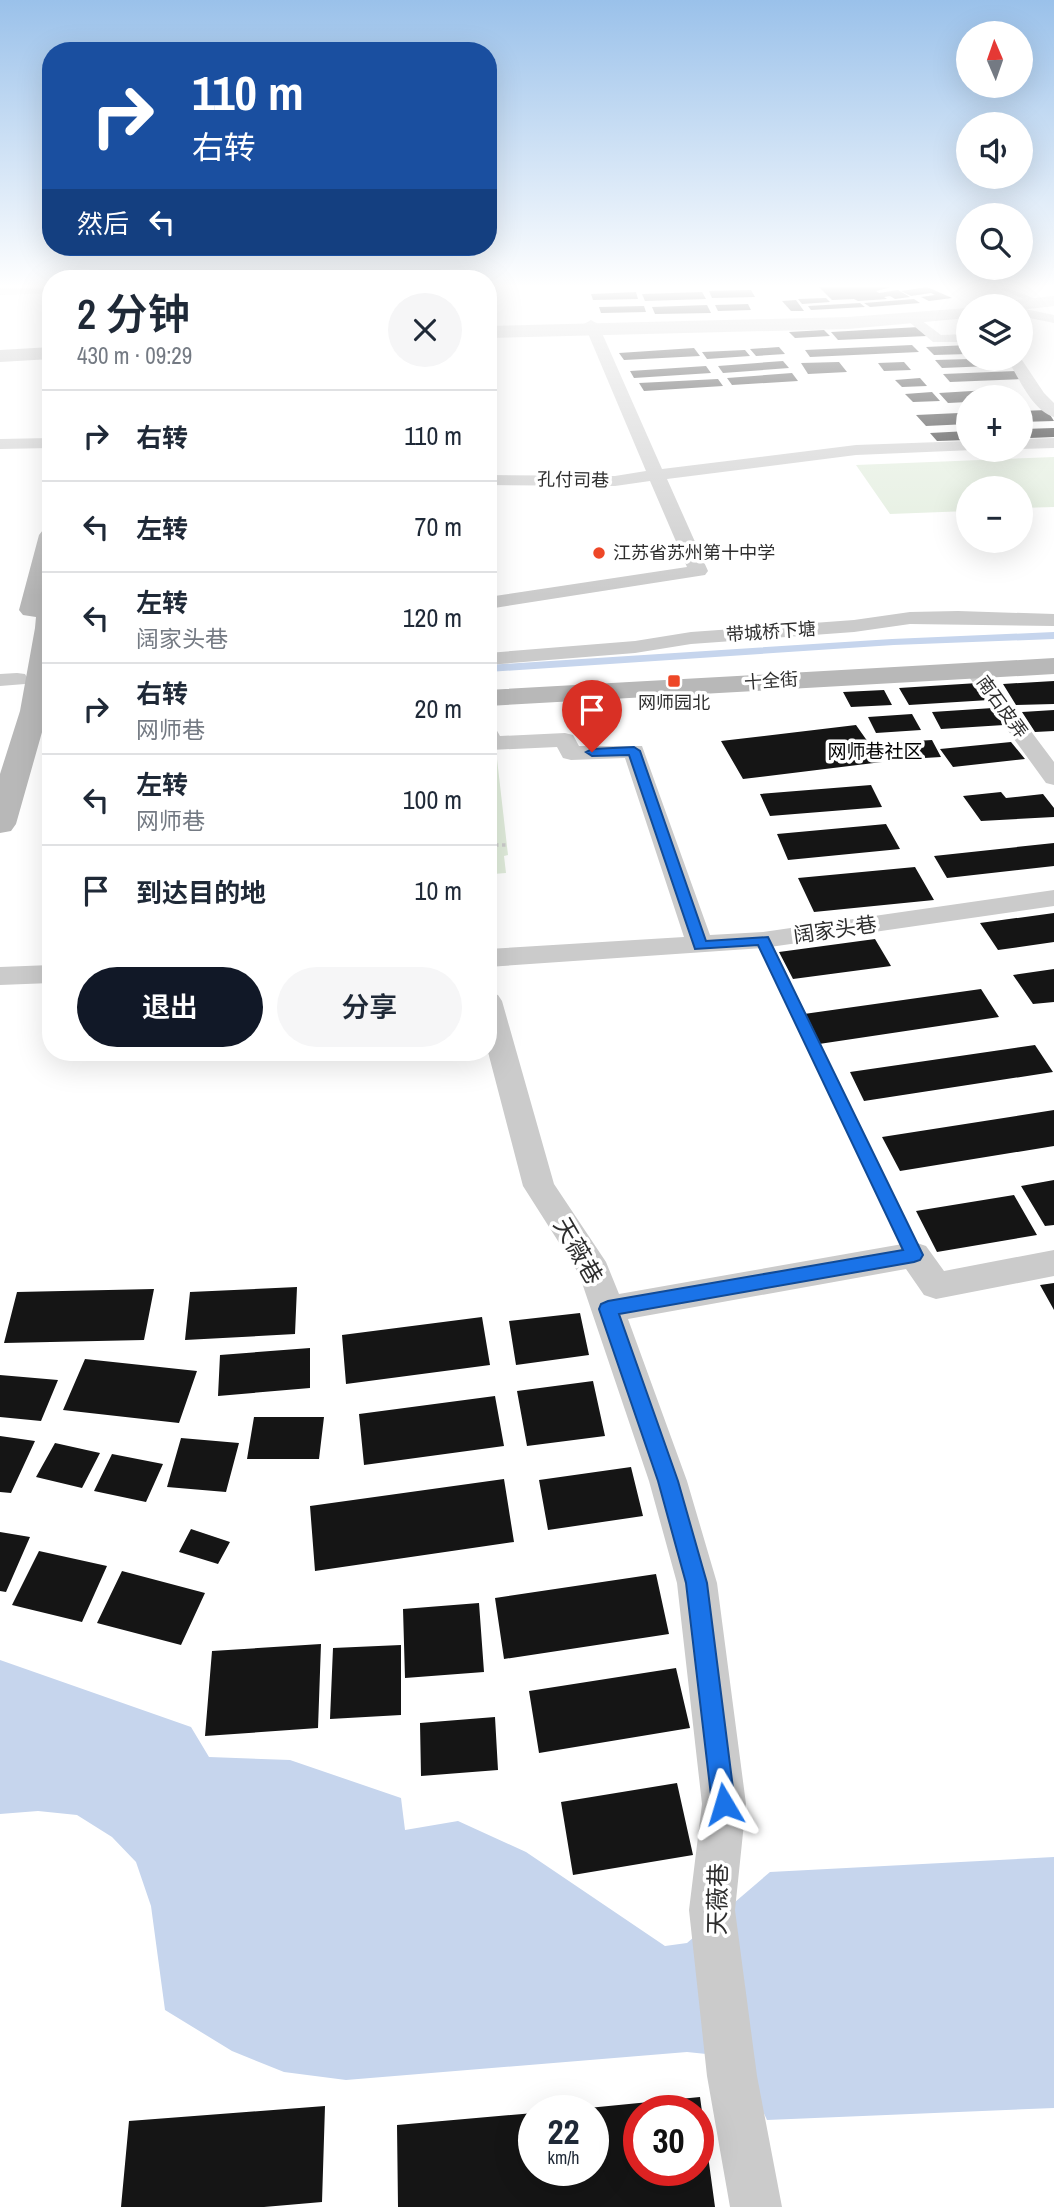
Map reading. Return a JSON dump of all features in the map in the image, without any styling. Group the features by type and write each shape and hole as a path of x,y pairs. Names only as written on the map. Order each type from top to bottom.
{"main road":[{"path":"0,824 42,589"},
{"path":"27,680 42,643"},
{"name":"十全街","path":"497,697 1054,666"}],"street":[{"path":"497,602 698,571 620,390"},
{"path":"1034,390 1054,412"},
{"path":"0,444 42,443"},
{"path":"1033,444 1054,443"},
{"name":"孔付司巷","path":"497,480 615,481 784,457 856,450 956,446"},
{"name":"带城桥下塘","path":"497,658 635,647 691,638 853,626 910,618 1054,620"},
{"name":"南石皮弄","path":"975,670 1054,778"},
{"path":"497,743 565,740 571,753 634,751 700,946"},
{"name":"阔家头巷","path":"497,958 763,940 1054,898"},
{"path":"0,976 42,974"},
{"name":"天薇巷","path":"497,1032 539,1186 594,1271 668,1481 697,1583 724,1804 712,1910 732,2076 756,2207"},
{"path":"608,1309 914,1255 936,1286 1054,1262"}],"lane":[{"path":"763,940 914,1255"}],"path":[{"path":"497,845 507,845"}],"green space":[{"path":"1054,457 1054,507 1033,508 1033,476 956,476 956,511 890,514 856,465 956,461 1033,462 1033,458"},
{"path":"497,759 508,855 504,856 506,873 497,874"}],"water":[{"path":"1054,632 1054,639 894,645 497,671 497,664 892,639"},
{"path":"0,1660 191,1727 209,1757 290,1760 401,1798 405,1830 458,1821 526,1852 665,1946 687,1943 770,1872 1054,1857 1054,2108 767,2120 742,2066 716,2055 687,2052 346,2080 284,2072 232,2051 165,2010 151,1906 136,1862 112,1837 77,1815 38,1811 0,1814"}],"building":[{"path":"932,392 940,401 913,402 905,394"},
{"path":"956,392 956,403 948,403 939,393"},
{"path":"1047,410 1054,421 1033,422 1033,411"},
{"path":"956,413 956,425 926,426 916,415"},
{"path":"1054,428 1054,437 1033,438 1033,429"},
{"path":"956,432 956,440 937,441 930,433"},
{"path":"1054,681 1054,704 1016,705 1003,684"},
{"path":"978,683 989,700 909,705 899,688"},
{"path":"884,690 892,705 851,707 843,692"},
{"path":"993,708 1004,725 941,729 932,712"},
{"path":"1054,710 1054,731 1035,732 1022,712"},
{"path":"912,714 921,730 876,733 868,717"},
{"path":"856,725 882,762 743,779 721,741"},
{"path":"932,740 941,757 892,760 883,743"},
{"path":"1011,742 1025,759 953,767 940,749"},
{"path":"871,785 882,807 770,816 760,794"},
{"path":"1001,792 1006,798 1043,794 1054,808 1054,817 981,821 963,796"},
{"path":"886,824 900,849 788,860 777,834"},
{"path":"1054,843 1054,866 947,878 934,856"},
{"path":"915,867 934,900 814,912 798,878"},
{"path":"1054,913 1054,942 998,950 980,923"},
{"path":"875,939 891,966 793,979 779,952"},
{"path":"1054,969 1054,1002 1033,1004 1013,975"},
{"path":"981,989 999,1017 819,1044 804,1014"},
{"path":"1035,1045 1053,1072 864,1101 850,1072"},
{"path":"1054,1110 1054,1146 900,1171 882,1137"},
{"path":"1054,1180 1054,1225 1045,1226 1021,1186"},
{"path":"1014,1195 1037,1235 937,1252 916,1211"},
{"path":"1054,1283 1054,1310 1040,1285"},
{"path":"297,1287 295,1334 185,1340 190,1292"},
{"path":"154,1289 144,1340 4,1343 17,1292"},
{"path":"580,1313 589,1355 516,1365 509,1321"},
{"path":"482,1317 490,1365 346,1384 342,1335"},
{"path":"310,1348 310,1388 218,1396 220,1355"},
{"path":"85,1359 197,1371 179,1423 63,1410"},
{"path":"0,1375 58,1380 41,1421 0,1417"},
{"path":"593,1381 605,1436 527,1446 517,1391"},
{"path":"495,1396 504,1446 364,1465 359,1414"},
{"path":"254,1417 324,1417 319,1459 247,1459"},
{"path":"0,1436 35,1441 11,1493 0,1492"},
{"path":"181,1438 239,1443 226,1492 167,1487"},
{"path":"55,1443 100,1453 82,1488 36,1477"},
{"path":"112,1454 163,1464 146,1502 94,1491"},
{"path":"631,1467 643,1516 548,1530 539,1480"},
{"path":"504,1479 514,1542 315,1571 310,1506"},
{"path":"191,1529 230,1542 218,1564 179,1552"},
{"path":"0,1532 30,1537 6,1592 0,1591"},
{"path":"39,1551 107,1566 82,1622 12,1605"},
{"path":"122,1571 205,1593 181,1645 97,1623"},
{"path":"656,1574 669,1634 504,1659 495,1598"},
{"path":"479,1603 484,1672 405,1678 403,1609"},
{"path":"321,1644 318,1728 205,1736 212,1651"},
{"path":"401,1645 401,1715 330,1719 333,1648"},
{"path":"676,1668 690,1728 539,1753 529,1691"},
{"path":"495,1717 498,1770 421,1776 420,1723"},
{"path":"677,1783 693,1855 573,1875 561,1802"},
{"path":"623,2105 623,2186 712,2186 715,2207 398,2207 397,2125 518,2114 518,2186 609,2186 609,2106"},
{"path":"325,2106 322,2202 264,2207 121,2207 129,2121"}],"place":[{"name":"江苏省苏州第十中学","path":"599,553"},
{"name":"网师园北","path":"674,681"}],"district":[{"name":"网师巷社区","path":"875,751"}],"route":[{"path":"592,752 634,751 700,946 763,940 914,1255 608,1309 668,1481 697,1583 724,1804"}]}
